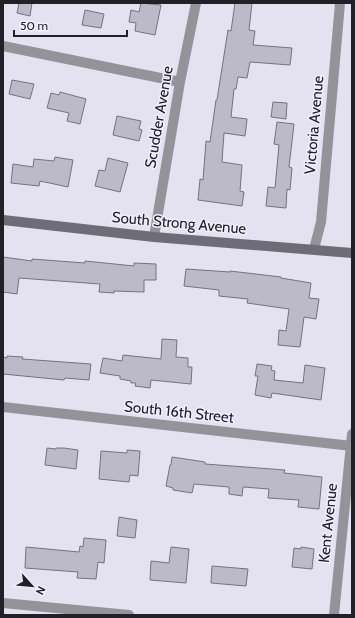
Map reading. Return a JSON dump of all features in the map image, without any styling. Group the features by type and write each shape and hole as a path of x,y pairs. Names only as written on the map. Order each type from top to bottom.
{"street":[{"name":"Scudder Avenue","path":"154,237 180,82 196,3"},
{"name":"Victoria Avenue","path":"314,249 321,222 340,3"},
{"path":"3,46 180,82"},
{"name":"South Strong Avenue","path":"3,220 154,237 352,253"},
{"name":"South 16th Street","path":"3,407 351,446"},
{"name":"Kent Avenue","path":"334,615 352,434"},
{"path":"3,603 128,615"}],"building":[{"path":"19,3 32,3 30,16 17,13"},
{"path":"141,3 161,5 155,35 135,31 136,23 129,22 131,10 139,12"},
{"path":"235,3 252,3 249,30 255,31 253,45 292,48 290,65 250,62 247,78 238,77 236,89 234,89 231,117 247,119 245,136 224,133 222,162 242,165 240,191 244,192 242,206 198,200 200,179 203,180 206,141 210,142 228,30 231,31"},
{"path":"85,10 104,14 101,28 82,25"},
{"path":"12,80 34,84 30,99 9,94"},
{"path":"60,92 86,99 80,124 67,121 69,113 47,108 51,93 59,95"},
{"path":"273,102 287,103 286,119 271,117"},
{"path":"117,116 141,121 139,129 142,130 139,141 113,135"},
{"path":"277,122 294,124 289,167 292,168 290,190 287,189 286,208 266,206 268,187 275,188 279,145 274,144"},
{"path":"55,157 73,160 68,187 40,181 39,186 11,183 13,164 33,167 34,159 54,161"},
{"path":"108,158 128,163 120,192 95,186 99,170 105,171"},
{"path":"3,257 32,261 32,259 85,263 85,261 134,266 134,263 156,264 156,280 144,280 144,292 114,291 114,293 99,292 100,284 19,278 17,294 3,292"},
{"path":"186,269 230,271 281,277 311,283 309,298 319,299 316,319 304,317 300,347 278,345 279,330 286,331 289,309 247,303 248,299 219,296 219,290 184,286"},
{"path":"162,339 177,340 176,357 188,358 188,367 192,367 191,384 151,380 150,388 135,386 136,383 131,383 131,381 120,379 120,376 100,373 103,358 122,361 123,355 161,359"},
{"path":"7,356 23,357 22,359 91,364 89,380 65,378 64,380 3,374 3,357 7,358"},
{"path":"257,364 272,366 271,370 275,371 274,380 303,383 305,365 325,368 321,400 272,393 271,398 255,395 258,376 255,376"},
{"path":"47,448 78,450 76,469 45,465"},
{"path":"127,450 140,451 138,476 130,475 129,482 99,479 101,451 127,453"},
{"path":"172,457 205,462 205,464 285,470 284,473 322,477 319,509 298,507 299,500 268,498 269,489 243,487 242,496 229,494 229,487 194,484 192,493 173,490 173,488 166,486"},
{"path":"119,517 137,520 135,538 117,536"},
{"path":"84,538 106,540 104,563 98,562 96,579 77,578 78,572 25,568 26,547 79,552 80,546 83,547"},
{"path":"171,547 189,549 186,583 150,580 151,561 169,563"},
{"path":"301,547 314,549 312,569 292,567 294,548 301,549"},
{"path":"212,566 248,569 246,586 211,583"}]}
